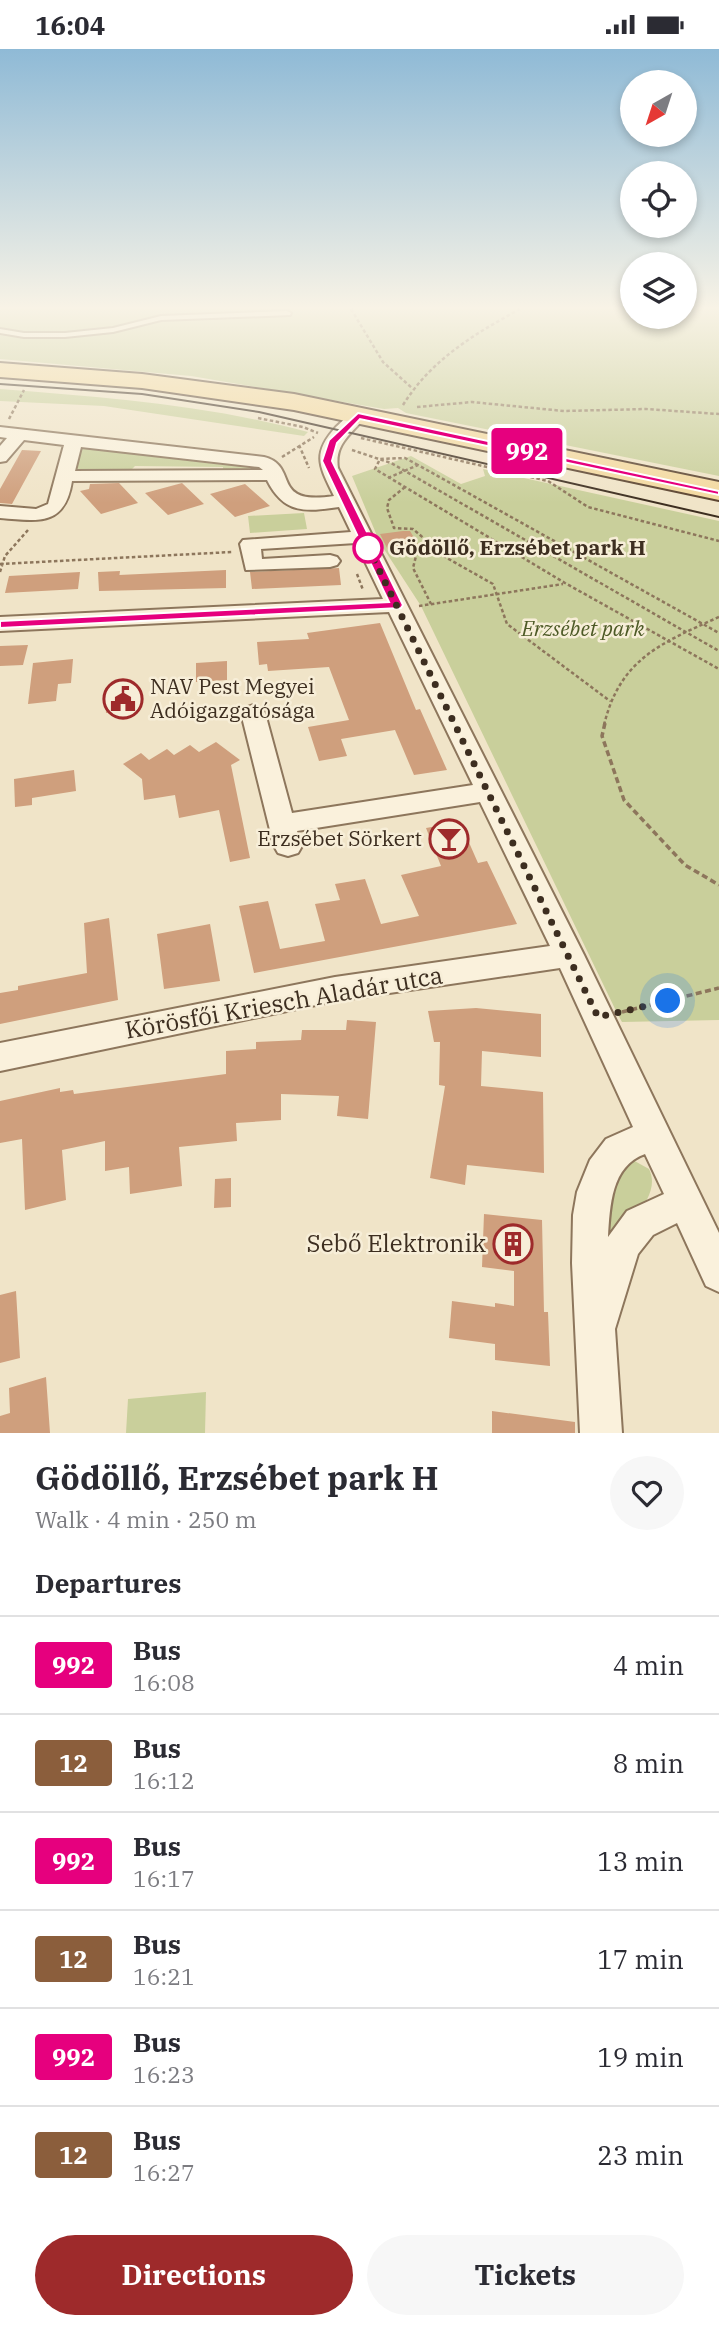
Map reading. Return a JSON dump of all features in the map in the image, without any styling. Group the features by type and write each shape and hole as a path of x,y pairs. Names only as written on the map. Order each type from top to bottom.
{"main road":[{"path":"53,374 229,391 352,431 719,491"}],"street":[{"path":"352,431 333,442 328,453 329,468 486,792 569,955 719,1273"},
{"path":"1,432 271,469"},
{"path":"0,457 20,434"},
{"path":"0,512 38,513 57,507 74,441"},
{"path":"271,469 281,494 294,502 307,504 346,501"},
{"path":"64,476 271,469"},
{"path":"330,561 253,566 250,544 363,537"},
{"path":"0,624 398,608"},
{"path":"253,713 285,835 486,792"},
{"name":"Körösfői Kriesch Aladár utca","path":"0,1058 335,989 569,955"},
{"path":"601,1433 590,1250 592,1216 601,1176 620,1148 653,1136"},
{"path":"596,1333 620,1254 630,1233 651,1216 686,1203"}],"path":[{"path":"396,374 412,388"},
{"path":"426,374 412,388 401,409 472,402 564,411 646,409 719,414"},
{"path":"1,432 24,390"},
{"path":"252,417 303,427 320,435 271,469"},
{"path":"719,541 588,507 548,481 352,431 352,451 380,459 404,471 719,650"},
{"path":"380,459 405,458 418,464 719,633"},
{"path":"380,459 375,469 388,478 565,583 719,669"},
{"path":"388,478 418,464"},
{"path":"405,487 387,500 387,509 394,528 411,526 418,529 426,541 417,552 413,568 431,604"},
{"path":"0,572 8,552 29,529 38,513"},
{"path":"422,544 493,584 507,624 610,701"},
{"path":"1,564 229,552"},
{"path":"398,608 565,583"},
{"path":"719,617 667,640 624,676 610,701 602,736 624,800 685,865 719,885"},
{"path":"598,1017 719,988"}],"green space":[{"path":"164,374 719,374 719,476 406,413 398,408 384,409"},
{"path":"0,389 194,409 308,432 304,436 104,406 0,401"},
{"path":"84,445 100,447 99,450 225,465 228,461 262,466 263,471 223,472 223,467 135,466 129,472 86,472 76,468 78,448"},
{"name":"Erzsébet park","path":"411,456 461,484 485,476 483,469 719,521 719,1020 622,1022 617,1013 421,606 380,543 352,476"},
{"path":"304,513 307,529 250,533 248,516"},
{"path":"631,1159 649,1169 651,1190 640,1211 607,1246 608,1190"},
{"path":"206,1392 205,1433 126,1433 128,1399"}],"building":[{"path":"22,450 41,451 12,504 0,503 0,489"},
{"path":"119,483 138,503 101,514 80,491 89,489 90,484"},
{"path":"182,483 204,504 168,515 145,493"},
{"path":"245,484 270,506 235,517 210,494"},
{"path":"410,531 419,546 388,550 380,534"},
{"path":"339,568 341,585 252,589 250,572"},
{"path":"226,570 226,588 99,591 98,572 120,571 119,575"},
{"path":"80,572 78,589 5,593 9,576"},
{"path":"380,623 416,710 420,709 447,770 414,775 395,730 341,739 347,756 319,761 308,727 349,720 329,667 268,671 267,664 259,665 257,642 309,639 307,633"},
{"path":"28,645 23,665 0,666 0,646"},
{"path":"73,659 71,683 58,684 56,701 28,704 33,663"},
{"path":"227,661 227,680 196,682 196,663"},
{"name":"NAV Pest Megyei Adóigazgatósága","path":"138,686 141,708 106,713 105,691"},
{"path":"216,742 240,760 231,765 250,858 230,862 219,810 179,818 175,795 144,800 142,779 123,764 141,753 149,760 167,749 174,755 190,745 199,752"},
{"path":"74,770 76,791 32,798 32,805 15,807 14,779"},
{"path":"460,822 478,863 487,861 517,924 254,973 239,906 268,901 280,949 325,941 315,904 340,900 335,884 365,879 381,924 419,916 401,875 441,866 426,828"},
{"path":"109,918 118,1000 0,1024 0,993 18,990 18,986 87,973 84,923"},
{"path":"210,924 220,981 164,989 157,934"},
{"path":"476,1008 541,1014 541,1057 482,1051 481,1086 543,1092 544,1173 467,1165 465,1185 430,1178 445,1086 439,1085 440,1042 434,1042 428,1011"},
{"path":"347,1020 376,1022 368,1119 337,1116 339,1096 281,1094 281,1120 236,1123 237,1141 179,1147 182,1186 130,1194 129,1167 105,1171 105,1141 62,1150 66,1200 25,1210 22,1139 0,1143 0,1101 60,1088 60,1092 73,1090 74,1094 226,1074 226,1051 256,1049 256,1042 301,1040 302,1030 346,1030"},
{"path":"231,1178 231,1207 214,1208 215,1179"},
{"path":"484,1214 542,1220 544,1312 548,1312 550,1366 495,1360 495,1344 449,1338 452,1301 495,1307 495,1303 514,1306 514,1271 482,1267"},
{"path":"16,1291 20,1358 0,1363 0,1295"},
{"path":"46,1377 50,1433 0,1433 0,1416 10,1413 9,1388"},
{"path":"492,1411 575,1422 575,1433 492,1433"}],"tram line":[{"path":"0,384 142,394 259,412 719,517"}],"bus line":[{"name":"992","path":"0,624 397,605 327,461 333,442 358,416 719,491"}],"place":[{"name":"Gödöllő, Erzsébet park H","path":"368,548"},
{"name":"NAV Pest Megyei Adóigazgatósága","path":"123,699"},
{"name":"Erzsébet Sörkert","path":"449,839"},
{"name":"Sebő Elektronik","path":"513,1244"}],"route":[{"path":"368,548 363,537 598,1017 668,1001"}]}
